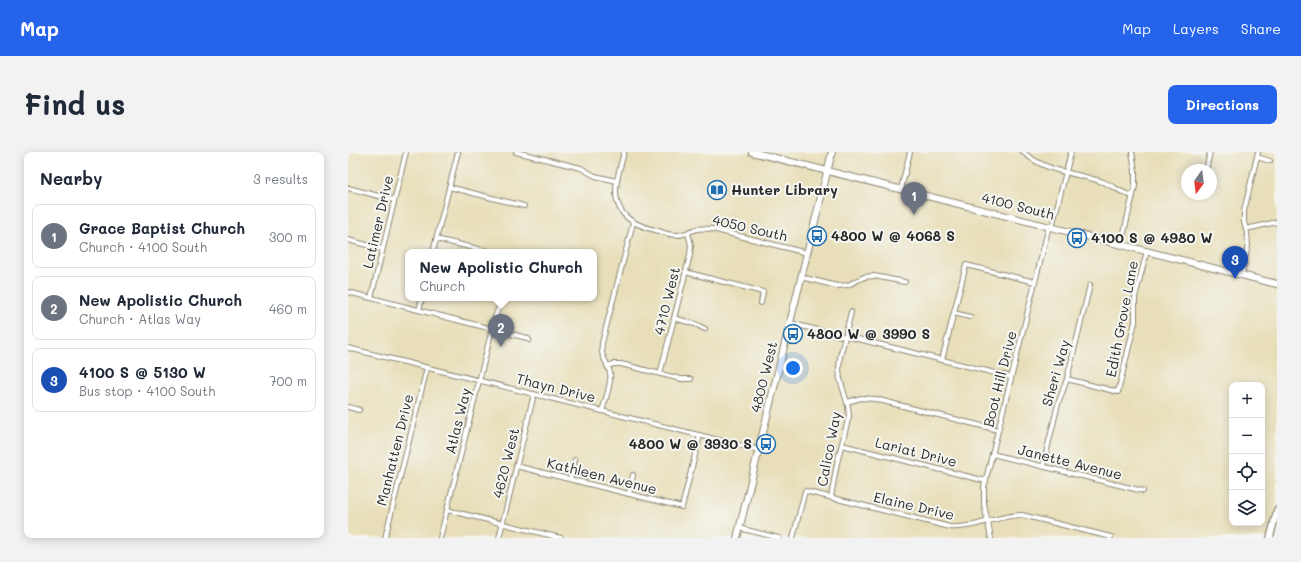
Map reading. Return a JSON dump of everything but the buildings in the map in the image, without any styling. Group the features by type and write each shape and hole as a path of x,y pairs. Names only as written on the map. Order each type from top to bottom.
{"main road":[{"name":"4100 South","path":"752,152 1277,284"},
{"name":"4800 West","path":"737,538 832,152"}],"street":[{"name":"Latimer Drive","path":"371,298 406,152"},
{"path":"434,249 458,152"},
{"path":"516,152 581,168 595,176 617,182"},
{"path":"602,411 610,378 609,371 602,356 602,343 633,223 627,218 620,207 616,196 617,182 624,152"},
{"path":"901,189 910,152"},
{"path":"1023,152 1040,164 1066,173 1101,182 1122,193 1133,196"},
{"name":"Boot Hill Drive","path":"991,538 984,499 986,481 1035,282 1071,152"},
{"path":"1121,245 1133,196 1135,176 1132,152"},
{"path":"1207,164 1210,152"},
{"path":"1242,275 1248,248 1244,211 1258,152"},
{"path":"1257,157 1270,160"},
{"path":"449,187 524,206"},
{"path":"348,188 394,200"},
{"path":"1246,229 1277,222"},
{"name":"4050 South","path":"633,223 646,228 682,235 700,229 712,229 807,253"},
{"name":"4710 West","path":"660,374 691,245 688,233"},
{"path":"436,239 478,249"},
{"path":"348,240 382,249"},
{"name":"Edith Grove Lane","path":"1067,379 1118,392 1135,322 1135,297 1146,251"},
{"path":"942,360 966,265 1035,282"},
{"path":"685,272 763,292 760,303"},
{"path":"801,277 837,286 848,285 864,277 874,276 905,282"},
{"name":"Sheri Way","path":"1043,466 1058,404 1067,379 1090,285"},
{"path":"348,292 527,338 529,340"},
{"path":"419,310 421,301"},
{"name":"Atlas Way","path":"440,538 498,309"},
{"name":"Calico Way","path":"831,497 849,416 847,402 839,373 839,361 851,312"},
{"path":"954,313 970,317"},
{"path":"674,318 695,324 705,329"},
{"path":"790,323 1011,377"},
{"name":"Thayn Drive","path":"348,348 759,450"},
{"path":"607,366 618,363 681,379 691,379"},
{"name":"Manhatten Drive","path":"385,538 427,368"},
{"name":"4620 West","path":"498,538 534,394"},
{"path":"847,402 865,398 875,399 998,430"},
{"path":"348,407 359,410"},
{"name":"Kathleen Avenue","path":"516,466 682,507 700,435"},
{"name":"Lariat Drive","path":"842,445 986,481"},
{"name":"Janette Avenue","path":"992,454 1143,491"},
{"path":"570,479 575,460"},
{"path":"629,494 633,475"},
{"name":"Elaine Drive","path":"793,538 805,491 950,527 963,526 1011,516 1025,516 1111,537 1110,538"},
{"path":"447,510 561,538"},
{"path":"1270,538 1277,510"},
{"path":"739,528 779,538"}],"place":[{"name":"Hunter Library","path":"717,190"},
{"name":"Grace Baptist Church","path":"914,215"},
{"name":"4800 W @ 4068 S","path":"817,236"},
{"name":"4100 S @ 4980 W","path":"1077,238"},
{"name":"4100 S @ 5130 W","path":"1235,279"},
{"name":"4800 W @ 3990 S","path":"793,334"},
{"name":"New Apolistic Church","path":"501,347"},
{"name":"4800 W @ 3930 S","path":"766,444"}]}
